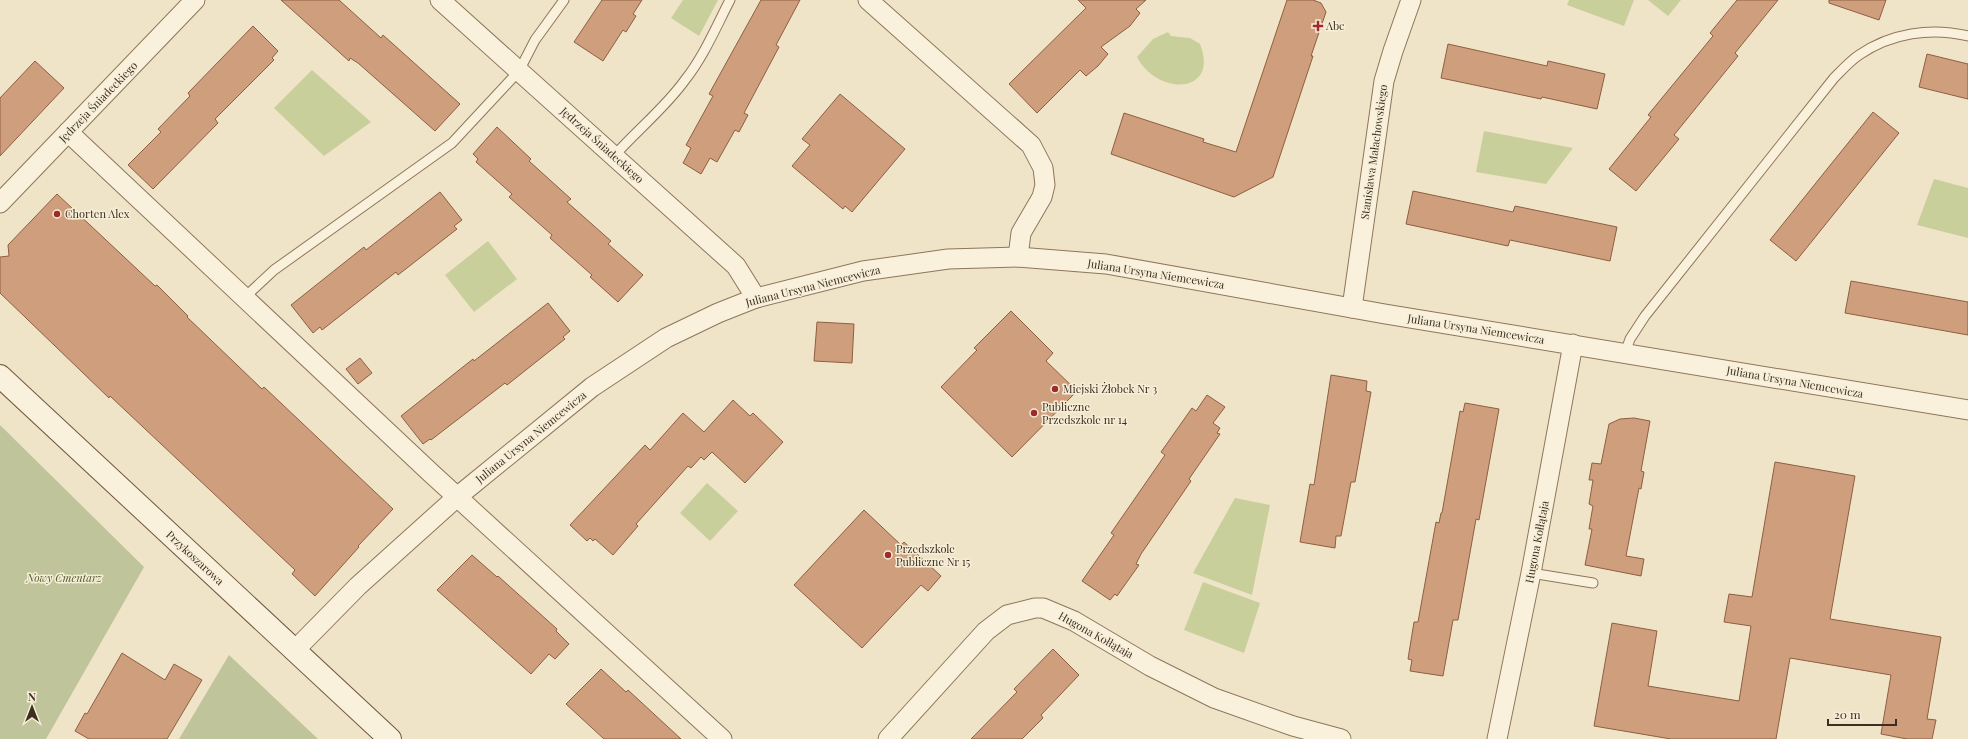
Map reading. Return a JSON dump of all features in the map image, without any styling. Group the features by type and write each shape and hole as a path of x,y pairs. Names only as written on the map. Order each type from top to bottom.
{"street":[{"name":"Jędrzeja Śniadeckiego","path":"0,203 195,0"},
{"name":"Jędrzeja Śniadeckiego","path":"440,0 736,266 756,298"},
{"path":"868,0 1031,145 1043,168 1045,185 1042,197 1021,233 1018,257"},
{"name":"Stanisława Małachowskiego","path":"1352,308 1384,81 1393,51 1412,0"},
{"path":"68,132 457,497 722,739"},
{"name":"Juliana Ursyna Niemcewicza","path":"294,650 358,586 457,497 592,387 666,338 718,313 756,298 863,271 948,259 1018,257 1106,264 1352,308 1968,410"},
{"name":"Hugona Kołłątaja","path":"1498,739 1531,573 1573,344"},
{"name":"Przykoszarowa","path":"0,376 390,739"},
{"name":"Hugona Kołłątaja","path":"888,739 986,631 1008,615 1035,608 1043,608 1074,621 1150,666 1214,698 1294,726 1341,739"}],"lane":[{"path":"244,298 274,270 448,147 519,71 535,40 564,0"},
{"path":"614,156 639,128 659,111 686,80 703,53 730,0"},
{"path":"1625,353 1630,339 1645,316 1834,78 1858,55 1882,41 1922,31 1951,32 1968,36"},
{"path":"1531,573 1593,583"}],"green space":[{"path":"683,0 718,0 699,36 671,18"},
{"path":"1569,0 1634,0 1624,26 1567,5"},
{"path":"1648,0 1681,0 1668,16"},
{"path":"1168,32 1171,36 1190,38 1200,44 1204,61 1202,73 1194,81 1184,84 1171,84 1159,79 1147,70 1137,57 1153,39"},
{"path":"312,70 371,122 324,156 274,108"},
{"path":"1484,131 1573,148 1546,184 1476,172"},
{"path":"1934,179 1968,188 1968,238 1917,225"},
{"path":"488,241 517,279 474,312 445,275"},
{"name":"Nowy Cmentarz","path":"0,425 144,567 46,739 0,739"},
{"path":"707,483 738,511 710,541 680,513"},
{"path":"1235,498 1270,505 1252,595 1193,573"},
{"path":"1203,582 1260,603 1244,653 1184,630"},
{"path":"229,655 318,739 179,739"}],"building":[{"path":"281,0 339,0 381,38 383,35 460,104 435,131 358,63 350,58 349,61"},
{"path":"602,0 642,0 633,14 636,16 626,32 623,30 603,61 574,42"},
{"path":"761,0 800,0 776,45 779,47 744,113 748,115 739,132 735,130 717,162 710,158 701,174 683,163 691,148 686,145 713,96 709,94"},
{"path":"1078,0 1146,0 1136,9 1140,13 1130,26 1101,47 1108,54 1098,66 1086,76 1080,70 1037,113 1009,84 1086,8"},
{"path":"1287,0 1313,0 1321,3 1326,12 1273,177 1234,197 1111,154 1124,113 1204,139 1203,142 1236,152"},
{"path":"1737,0 1778,0 1735,53 1738,56 1674,135 1679,139 1636,191 1609,169 1651,117 1648,115 1713,36 1710,33"},
{"path":"1829,0 1886,0 1879,20 1829,3"},
{"path":"253,26 278,51 272,58 274,60 215,119 218,123 153,189 128,165 161,132 158,129 190,96 188,93"},
{"path":"1448,44 1547,66 1548,61 1605,74 1597,109 1441,78"},
{"path":"1927,54 1968,64 1968,99 1919,87"},
{"path":"35,61 64,88 0,156 0,98"},
{"path":"840,94 905,149 852,212 845,206 843,209 792,166 810,145 802,139"},
{"path":"1873,112 1899,133 1796,261 1770,240"},
{"path":"497,127 531,159 529,161 571,199 567,202 611,241 608,244 643,275 618,302 590,277 592,275 550,238 552,235 509,197 512,194 476,162 478,159 473,154"},
{"path":"1413,191 1513,212 1515,206 1617,227 1610,261 1510,240 1508,246 1406,224"},
{"path":"440,192 462,220 454,226 457,229 398,275 396,272 322,330 320,327 313,333 291,305 364,247 366,250"},
{"path":"57,194 155,286 157,285 188,316 187,317 262,389 264,387 393,509 358,546 359,547 315,596 292,574 295,570 110,396 109,398 0,293 0,257 9,256 8,245"},
{"path":"1851,281 1968,302 1968,335 1845,313"},
{"path":"548,303 570,331 563,337 565,339 507,385 505,383 431,440 430,439 423,444 401,416 473,359 474,361"},
{"path":"1011,311 1053,353 1046,361 1077,391 1012,457 941,387 977,350 974,348"},
{"path":"817,322 854,324 852,363 814,361"},
{"path":"360,358 372,373 358,384 346,369"},
{"path":"1331,375 1367,381 1366,391 1371,392 1355,482 1351,482 1341,536 1336,536 1335,548 1300,542 1310,484 1314,485"},
{"path":"1207,395 1225,407 1213,423 1220,428 1217,433 1220,434 1189,479 1191,481 1141,554 1136,564 1139,565 1117,596 1115,594 1110,600 1082,581 1114,535 1111,533 1165,455 1161,452 1192,408 1196,411"},
{"path":"733,400 750,416 753,413 783,442 745,483 712,452 704,460 701,457 691,468 688,466 636,524 638,526 613,555 595,539 593,541 590,538 587,541 570,525 645,445 650,450 683,413 704,432"},
{"path":"1465,403 1499,409 1479,520 1476,519 1458,620 1453,620 1443,676 1410,671 1412,660 1408,659 1414,622 1418,622 1436,522 1439,523 1442,513 1460,411 1463,412"},
{"path":"1634,418 1650,421 1641,471 1644,472 1641,489 1639,488 1626,556 1644,559 1641,576 1585,565 1592,529 1589,529 1593,506 1589,504 1593,480 1589,480 1592,463 1601,464 1609,424 1620,419"},
{"path":"1775,462 1855,476 1830,619 1941,637 1927,719 1936,720 1932,739 1907,739 1881,734 1891,675 1790,658 1776,739 1671,739 1594,726 1612,623 1657,631 1648,686 1739,701 1751,626 1724,622 1729,594 1752,597"},
{"path":"864,510 901,545 904,542 941,576 928,591 921,585 862,648 794,585"},
{"path":"472,555 497,577 498,576 557,629 556,631 569,644 555,659 549,654 531,674 437,590"},
{"path":"1053,649 1079,675 1041,715 1043,718 1022,739 971,739 1017,692 1014,689"},
{"path":"122,653 165,680 174,664 202,680 167,739 89,739 75,731 85,713 87,714"},
{"path":"601,669 626,692 628,690 681,739 604,739 566,704"}],"place":[{"name":"Abc","path":"1318,26"},
{"name":"Chorten Alex","path":"57,214"},
{"name":"Miejski Żłobek Nr 3","path":"1055,389"},
{"name":"Publiczne Przedszkole nr 14","path":"1034,413"},
{"name":"Przedszkole Publiczne Nr 15","path":"888,555"}]}
